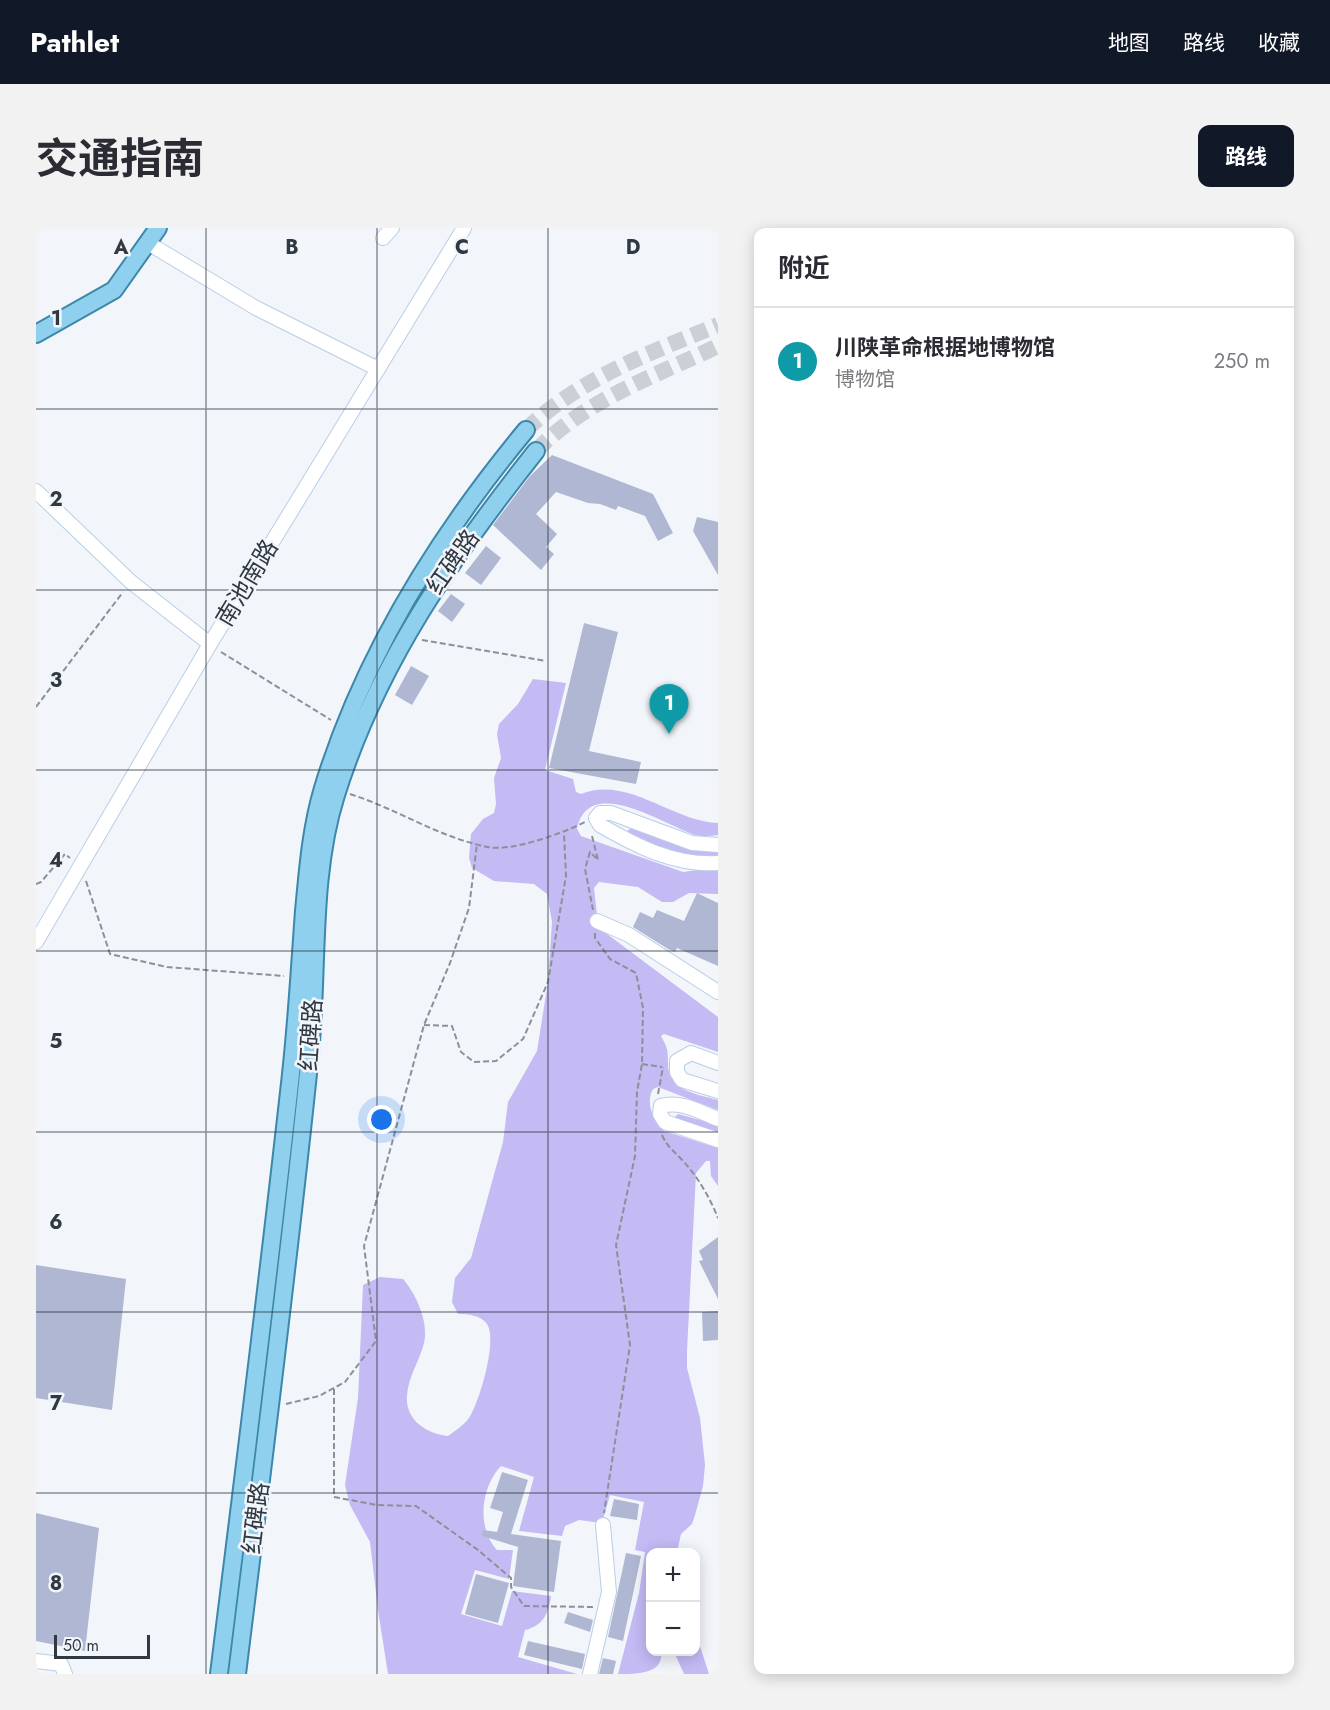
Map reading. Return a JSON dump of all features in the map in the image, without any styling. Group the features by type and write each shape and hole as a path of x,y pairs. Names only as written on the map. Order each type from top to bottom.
{"main road":[{"path":"36,334 114,290 158,228"},
{"path":"219,1674 273,1244 312,831 322,791 344,728 389,632 466,507 526,430"},
{"name":"红碑路","path":"237,1674 310,1058 324,856 338,790 366,715 404,637 434,587 536,451"}],"street":[{"name":"南池南路","path":"36,942 210,644 464,228"},
{"path":"148,243 256,308 378,369"},
{"path":"36,491 131,582 210,644"},
{"path":"718,845 692,843 611,813 600,813 590,820 648,850 685,862 718,863"},
{"path":"597,921 629,935 718,992"},
{"path":"718,1063 691,1053 682,1056 677,1061 682,1080 687,1084 718,1091"},
{"path":"718,1119 670,1103 661,1106 660,1114 665,1122 718,1140"},
{"path":"590,1674 609,1592 603,1525"},
{"path":"36,1660 61,1664 65,1674"}],"path":[{"path":"36,707 131,582"},
{"path":"404,637 546,661"},
{"path":"210,644 344,728"},
{"path":"338,790 489,848 530,842 564,833 590,820 590,830 598,860 590,852 585,869 597,921 595,938 610,959 636,973 643,1008 642,1064 638,1092 635,1156 616,1245 630,1346 603,1525"},
{"path":"424,1025 452,1026 461,1052 474,1062 496,1061 523,1039 548,982 566,876 564,833"},
{"path":"269,1408 319,1396 345,1382 376,1341 364,1246 424,1025 450,963 469,908 477,844"},
{"path":"36,884 41,882 65,854 81,866 110,954 167,967 299,977"},
{"path":"642,1064 677,1067"},
{"path":"657,1102 663,1067"},
{"path":"659,1124 666,1146 683,1161 710,1199 718,1218"},
{"path":"334,1388 334,1497 377,1505 416,1506 478,1550 511,1578 511,1587 524,1606 605,1608"}],"shaded area":[{"path":"533,679 566,683 545,770 573,779 576,792 581,794 599,790 616,790 701,821 718,823 718,835 698,836 629,807 611,804 596,805 584,813 577,829 581,836 683,872 718,867 718,894 689,893 673,902 662,902 638,887 599,882 594,888 597,915 603,931 718,1017 718,1052 664,1034 661,1036 667,1050 669,1073 673,1080 685,1090 718,1100 718,1110 658,1087 653,1089 650,1100 654,1116 664,1131 718,1148 718,1186 711,1176 710,1161 706,1161 696,1173 687,1351 687,1368 700,1418 705,1465 703,1486 692,1524 681,1534 678,1548 646,1548 646,1656 661,1656 658,1665 653,1669 640,1673 618,1674 639,1593 645,1552 635,1550 644,1502 610,1495 602,1523 579,1520 565,1526 562,1536 519,1531 534,1477 501,1466 494,1475 485,1496 484,1519 490,1541 497,1550 513,1550 509,1579 475,1570 461,1614 502,1626 512,1591 551,1596 549,1608 541,1622 525,1630 518,1657 577,1674 388,1674 370,1542 350,1505 345,1485 358,1398 363,1285 380,1277 403,1279 412,1292 423,1317 425,1335 410,1382 407,1405 414,1419 425,1429 448,1436 465,1423 473,1410 486,1371 490,1343 490,1332 484,1321 474,1316 458,1314 452,1302 455,1278 471,1258 503,1142 508,1102 537,1051 548,982 552,922 547,894 534,884 494,881 472,868 469,858 471,834 483,819 494,813 496,804 494,778 501,758 497,734 499,724 518,704"},
{"path":"634,827 718,849 718,859 694,857 661,848 628,833 628,830"},
{"path":"678,1114 718,1125 718,1134 679,1122 674,1118"},
{"path":"700,1646 709,1674 684,1674 676,1656 700,1656"}],"building":[{"path":"552,455 653,494 673,533 658,541 645,516 618,506 616,510 556,492 536,514 557,534 546,547 554,554 541,570 493,525 530,476"},
{"path":"697,517 718,522 718,575 693,531"},
{"path":"486,546 501,558 481,585 465,573"},
{"path":"451,594 465,604 452,622 438,611"},
{"path":"584,623 618,632 589,751 641,762 636,784 549,768"},
{"path":"411,666 429,676 412,705 395,695"},
{"path":"697,893 718,903 718,966 677,948 675,952 668,949 633,927 640,912 653,918 657,910 684,921"},
{"path":"718,1237 718,1299 699,1261 703,1260 699,1251"},
{"path":"36,1265 126,1279 112,1410 36,1398"},
{"path":"718,1311 718,1340 703,1341 702,1312"},
{"path":"502,1472 528,1480 511,1534 561,1541 554,1592 513,1586 518,1547 482,1536 483,1530 497,1532 503,1512 490,1508"},
{"path":"614,1499 639,1504 637,1520 610,1516"},
{"path":"36,1513 99,1528 85,1651 36,1641"},
{"path":"626,1553 641,1556 623,1641 608,1637"},
{"path":"476,1574 509,1583 498,1623 465,1614"},
{"path":"568,1612 593,1620 590,1632 564,1623"},
{"path":"528,1641 585,1654 582,1669 524,1655"},
{"path":"603,1658 616,1661 613,1674 599,1674"}],"tunnel":[{"path":"526,430 546,412 592,381 718,325"},
{"path":"536,451 555,433 599,403 718,346"}],"place":[{"name":"川陕革命根据地博物馆","path":"669,734"}]}
